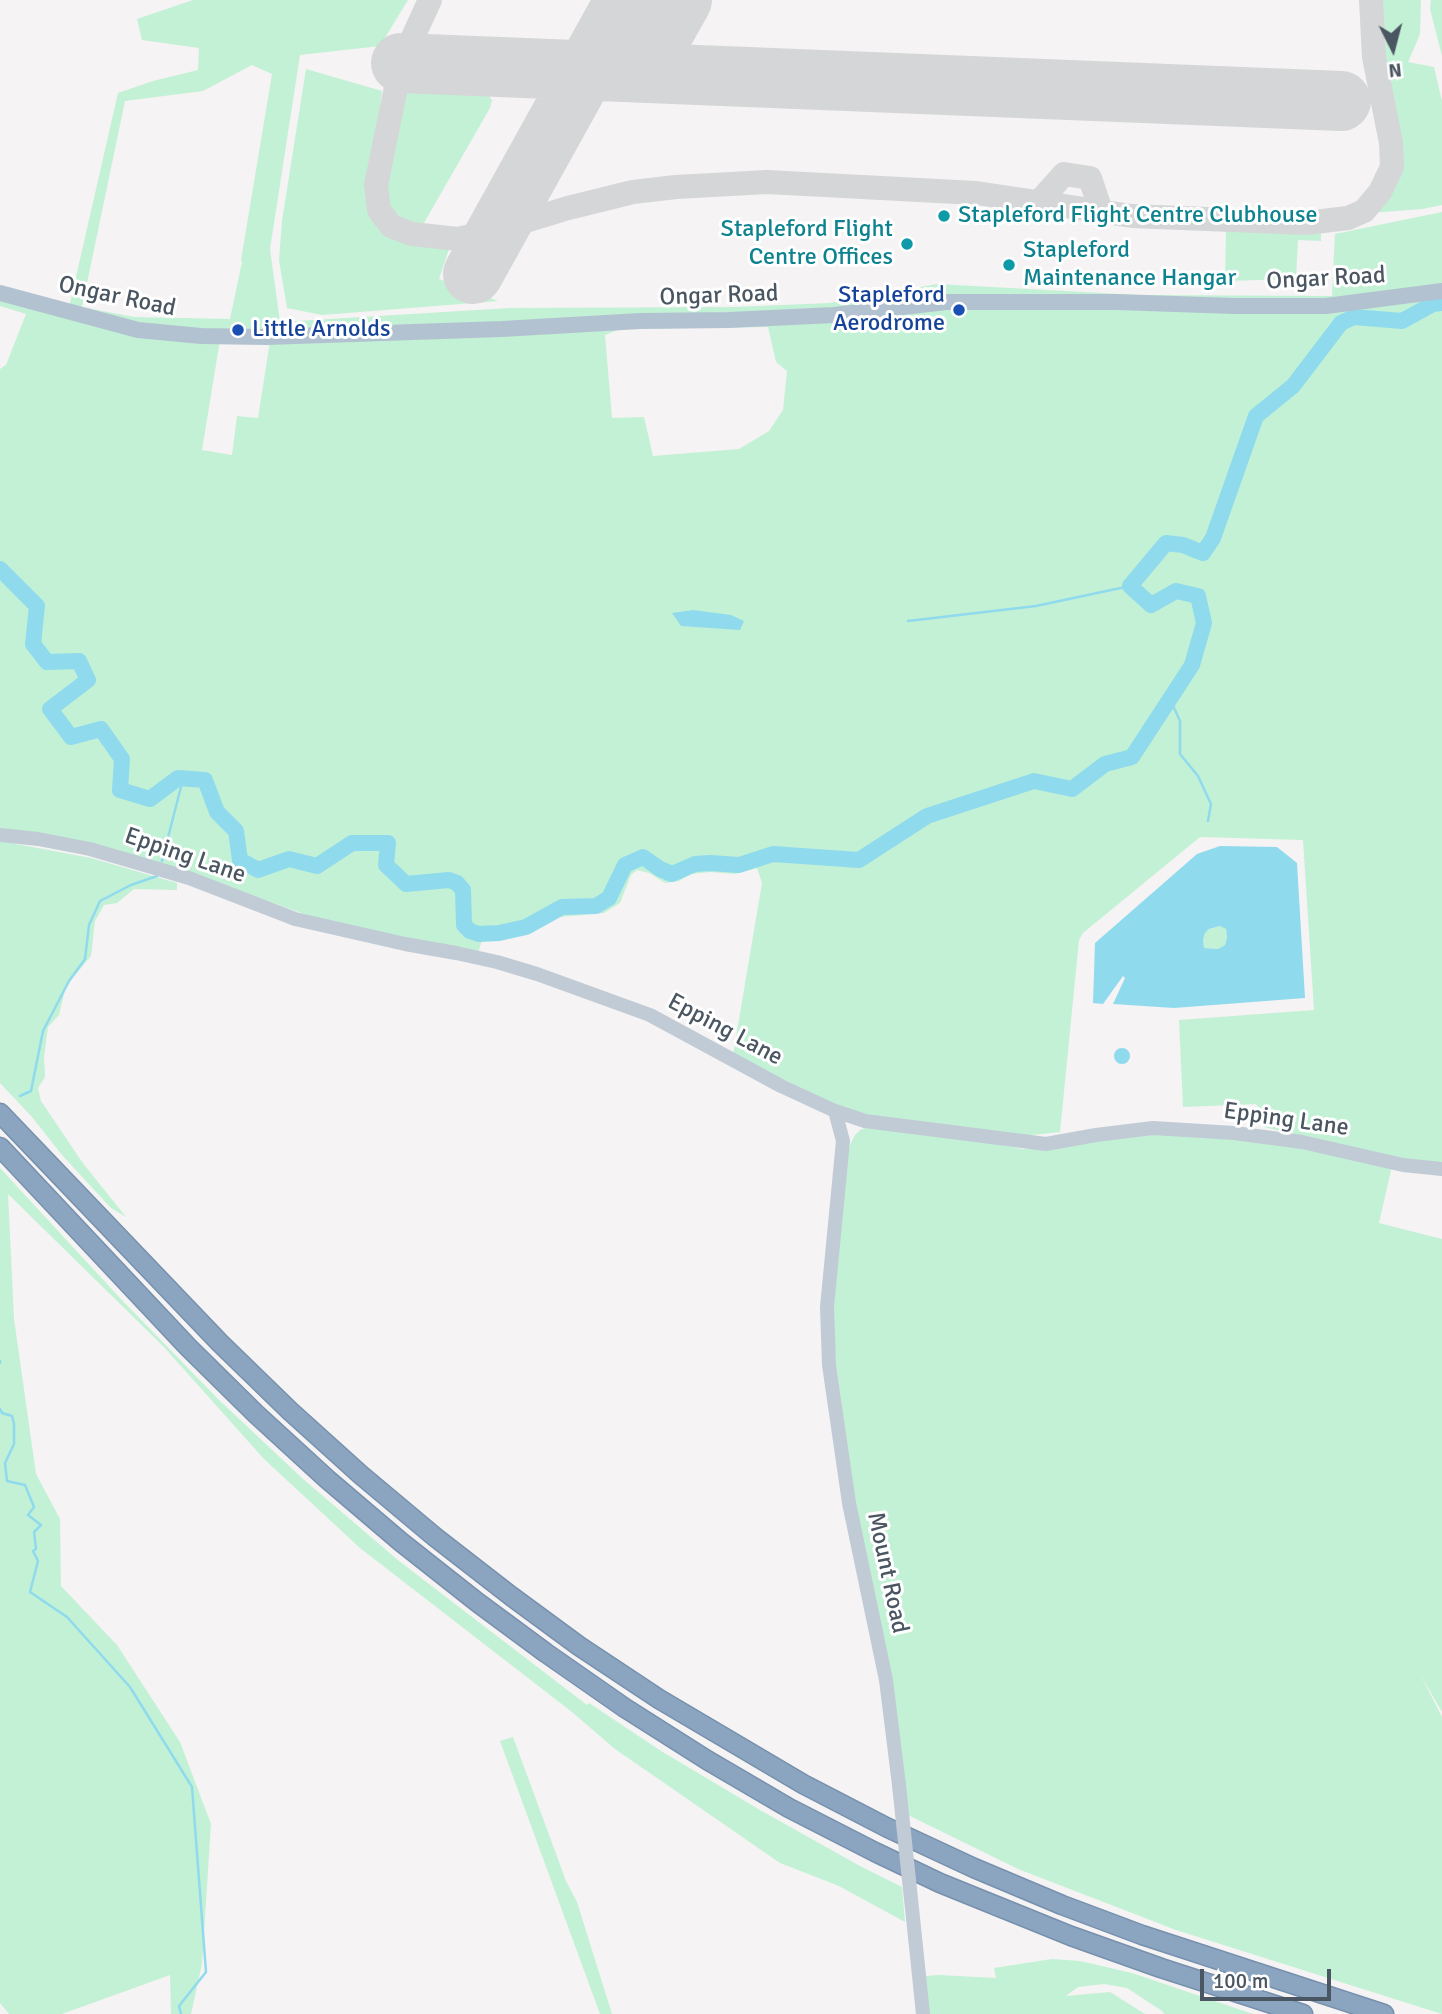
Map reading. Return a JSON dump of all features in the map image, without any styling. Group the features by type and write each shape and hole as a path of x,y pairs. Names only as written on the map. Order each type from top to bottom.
{"highway":[{"path":"0,1113 211,1334 360,1475 511,1596 579,1646 659,1699 803,1784 887,1828 974,1868 1130,1930 1384,2014"},
{"path":"0,1147 188,1347 327,1479 477,1602 625,1708 789,1808 931,1878 1082,1940 1303,2014"}],"main road":[{"name":"Ongar Road","path":"0,293 138,330 201,336 266,337 834,315 946,302 1326,306 1442,291"}],"street":[{"name":"Epping Lane","path":"0,835 90,849 189,878 295,919 497,962 537,974 663,1021 757,1073 835,1111 864,1121 1046,1144 1153,1128 1234,1133 1302,1142 1403,1165 1442,1169"},
{"name":"Mount Road","path":"835,1111 843,1141 827,1307 829,1364 849,1503 886,1680 923,2014"},
{"path":"843,1141 864,1121"}],"green space":[{"path":"193,0 408,0 380,46 300,55 270,249 280,322 510,308 735,307 830,303 937,284 1138,295 1332,296 1335,234 1442,212 1442,1165 1419,1164 1264,1127 1256,1104 1183,1107 1179,1020 1314,1010 1303,840 1200,837 1083,933 1079,940 1060,1132 1023,1136 877,1117 845,1109 733,1055 762,883 757,868 735,874 691,874 679,881 665,883 649,873 637,870 631,875 620,903 604,913 560,917 524,934 482,940 478,953 321,920 182,871 0,831 0,369 6,365 26,314 0,306 0,289 70,307 118,93 198,70 199,48 142,40 137,19","holes":["252,65 272,74 242,262 230,319 134,317 82,307 125,101 203,91","768,327 776,362 787,371 783,410 769,431 739,449 653,456 644,417 612,418 605,335 620,329","220,340 270,341 258,418 237,416 232,455 202,450"]},
{"path":"1379,0 1421,0 1420,34 1408,62 1434,67 1442,101 1442,205 1370,213 1390,193 1400,170 1394,101 1384,64 1379,29"},
{"path":"1431,0 1442,0 1442,56 1430,9"},
{"path":"306,69 382,91 368,177 368,203 378,223 400,240 427,246 450,246 439,279 498,301 322,315 287,308 279,260 282,221"},
{"path":"401,90 488,95 492,100 490,108 421,228 403,224 390,215 382,195 381,184"},
{"path":"1226,231 1321,233 1321,241 1298,240 1296,279 1225,281"},
{"path":"0,841 91,858 177,883 177,890 134,889 117,903 104,905 95,921 91,956 66,986 59,1015 48,1027 44,1057 45,1077 38,1088 41,1101 82,1162 126,1217 111,1208 0,1083"},
{"path":"1221,926 1226,929 1225,945 1218,949 1204,948 1205,933"},
{"path":"870,1126 1022,1149 1047,1149 1154,1132 1235,1136 1392,1166 1379,1223 1442,1239 1442,1712 1420,1674 1442,1717 1442,2014 1176,1930 1018,1869 908,1815 854,1494 831,1328 848,1149 855,1135"},
{"path":"0,1168 218,1399 303,1479 399,1561 587,1705 589,1703 661,1751 760,1810 902,1887 905,1922 839,1886 780,1863 615,1749 572,1712 360,1548 264,1459 164,1347 8,1194 14,1319 36,1474 60,1519 61,1586 117,1645 180,1742 211,1824 202,1964 191,2014 171,2014 170,1975 62,2014 9,2014 0,2003"},
{"path":"513,1737 566,1881 577,1902 612,2014 600,2014 500,1741"},
{"path":"1052,1959 1080,1961 1132,1973 1253,2014 1164,2014 1127,1988 1104,1984 1078,1987 1066,1996 1110,1992 1145,2014 928,2014 925,1976 996,1978 994,1968"}],"water":[{"path":"693,610 731,615 744,621 740,630 681,626 672,613"},
{"path":"1220,846 1277,847 1297,863 1305,998 1174,1008 1113,1004 1125,978 1123,976 1103,1004 1093,1003 1095,943 1197,854","holes":["1220,926 1226,929 1225,945 1218,949 1204,948 1203,940 1209,929"]},
{"path":"1122,1048 1128,1050 1128,1062 1122,1064 1116,1062 1114,1056 1116,1050"}],"waterway":[{"path":"0,569 37,606 33,644 47,662 79,661 88,680 50,709 71,737 101,729 122,759 120,790 150,799 178,778 205,780 217,812 236,831 240,860 258,870 289,859 317,866 352,843 388,843 386,865 406,884 449,880 457,883 463,890 464,925 479,934 499,933 526,927 562,907 596,906 609,898 625,865 643,857 672,874 695,864 739,865 773,854 859,860 927,816 1034,781 1072,789 1105,764 1132,757 1192,665 1204,623 1198,596 1176,591 1151,605 1130,586 1166,543 1183,545 1203,553 1213,538 1256,416 1293,386 1341,323 1354,317 1402,321 1433,304 1442,303"},
{"path":"908,621 1036,606 1130,586"},
{"path":"1170,699 1180,721 1180,754 1198,776 1211,804 1208,821"},
{"path":"162,861 183,779"},
{"path":"20,1096 31,1091 43,1031 69,981 85,959 89,925 100,901 131,885 157,876"},
{"path":"0,1409 2,1413 12,1416 14,1424 14,1444 5,1463 7,1481 25,1485 34,1507 28,1515 41,1525 34,1532 36,1549 33,1551 38,1561 30,1592 67,1617 130,1687 192,1787 206,1972 179,2006 181,2014"}],"taxiway":[{"path":"430,0 401,63 376,185 379,210 391,226 412,234 458,239 633,192 767,182 976,193 1132,216 1306,223 1348,218 1364,211 1380,192 1392,167 1391,143 1374,57 1371,0"},
{"path":"1039,202 1064,174 1090,178 1101,211"},
{"path":"514,199 515,210 523,219 540,216"}],"runway":[{"path":"473,274 625,0"},
{"path":"646,64 682,0"},
{"path":"401,63 1341,101"}],"place":[{"name":"Stapleford Flight Centre Clubhouse","path":"944,216"},
{"name":"Stapleford Flight Centre Offices","path":"907,244"},
{"name":"Stapleford Maintenance Hangar","path":"1009,265"},
{"name":"Stapleford Aerodrome","path":"959,310"},
{"name":"Little Arnolds","path":"238,330"}]}
